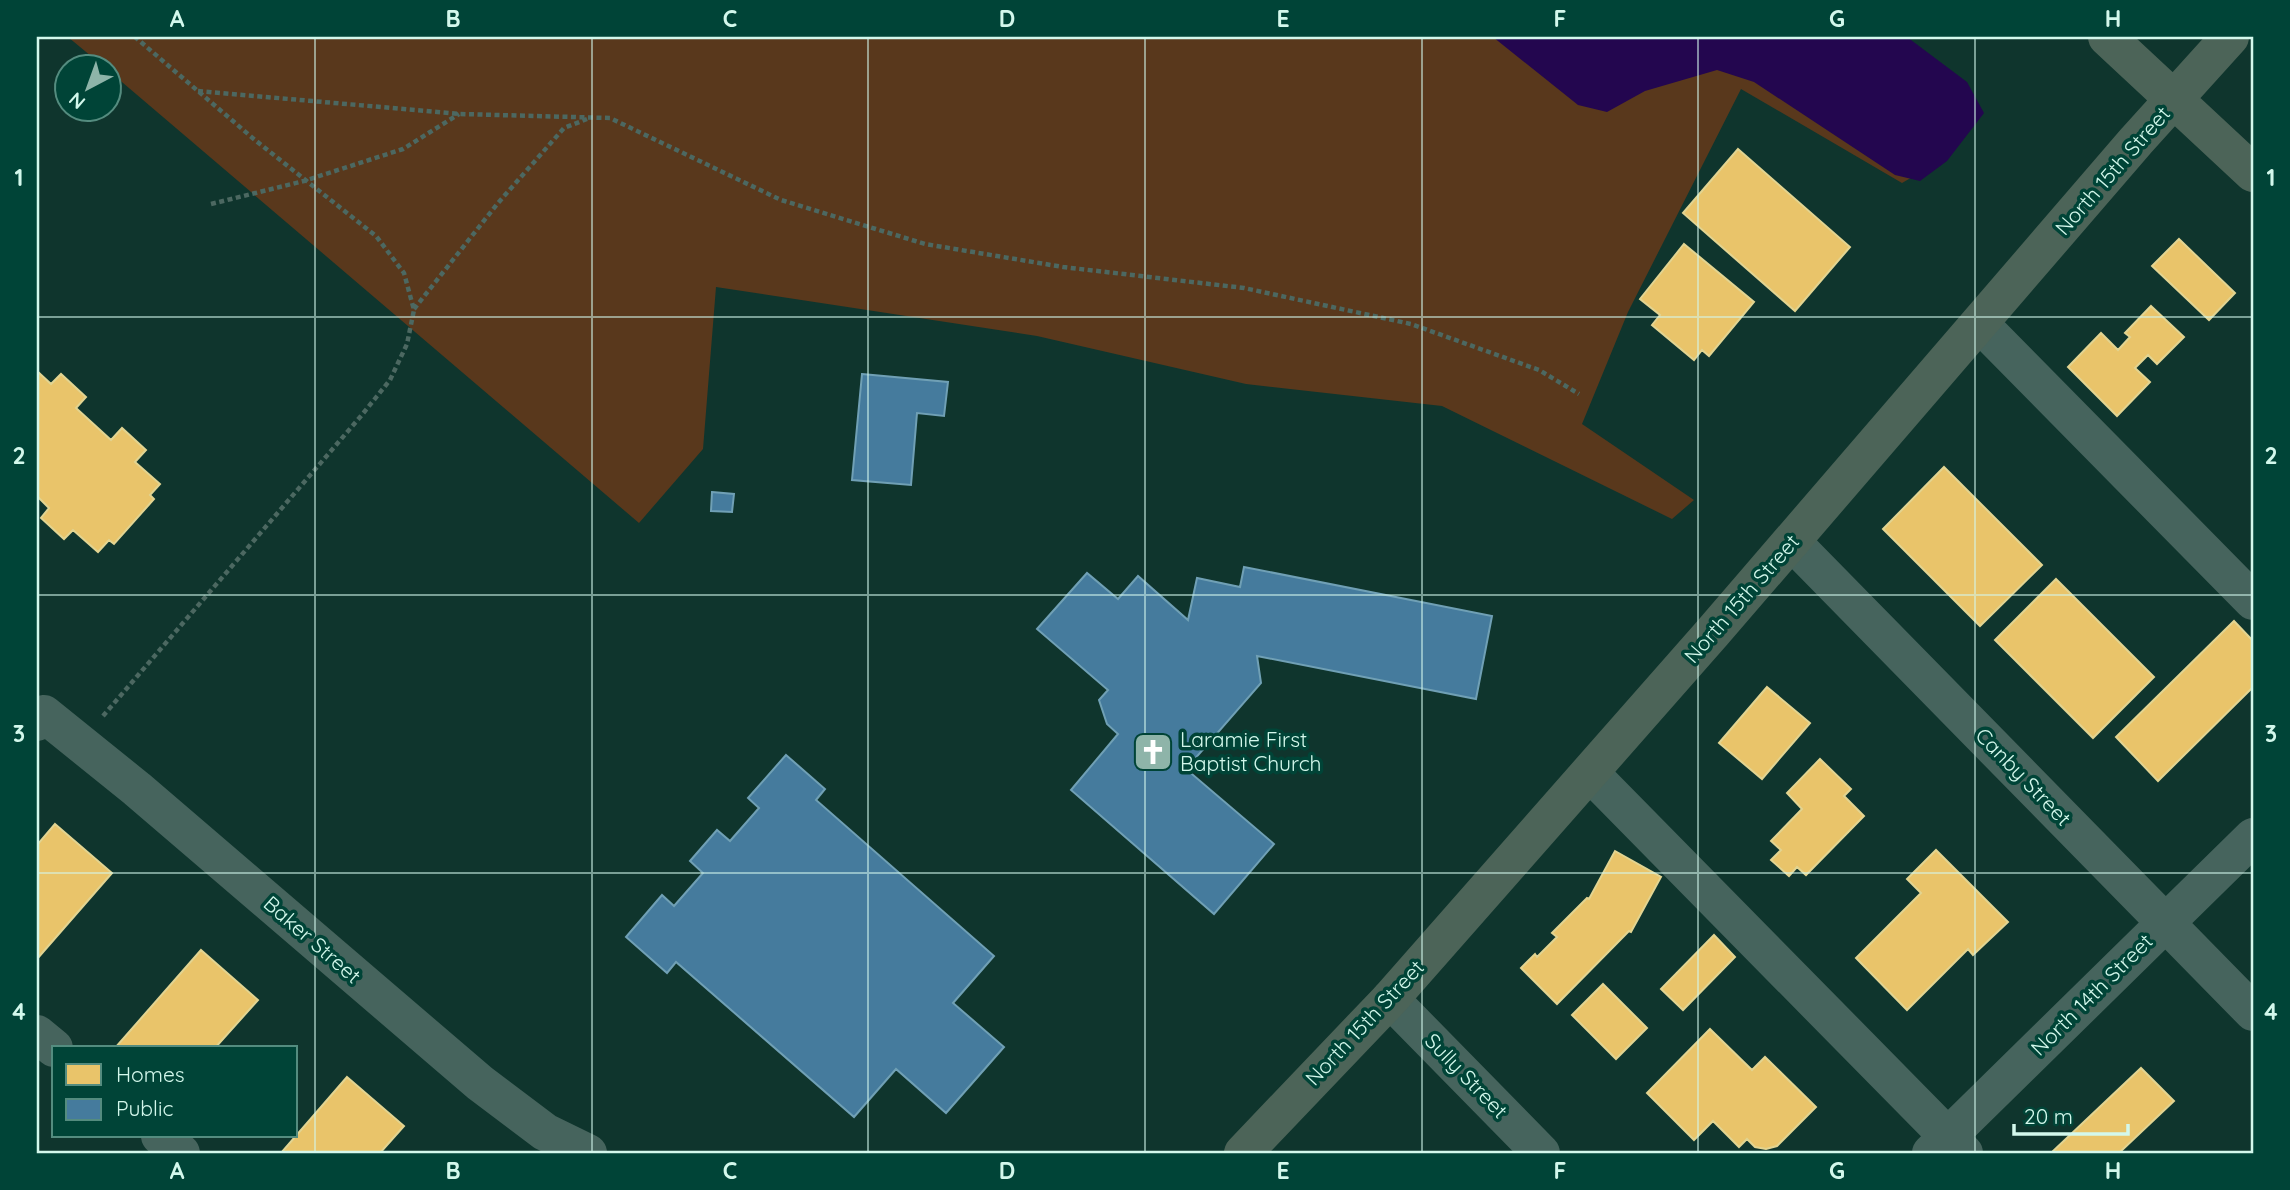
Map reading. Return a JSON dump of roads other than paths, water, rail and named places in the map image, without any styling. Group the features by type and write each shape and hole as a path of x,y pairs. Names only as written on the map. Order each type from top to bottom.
{"main road":[{"path":"2107,37 2253,173"},
{"name":"North 15th Street","path":"1243,1153 1390,999 1590,773 2136,141 2230,37"}],"street":[{"path":"1980,324 2253,601"},
{"name":"Canby Street","path":"1792,542 2253,1012"},
{"name":"Baker Street","path":"40,718 80,743 137,789 480,1083 545,1132 588,1153"},
{"path":"1590,773 1948,1148"},
{"name":"North 14th Street","path":"1948,1148 2165,922 2253,836"},
{"name":"Sully Street","path":"1390,999 1541,1153"},
{"path":"37,1034 52,1046"},
{"path":"162,1138 181,1153"}],"place":[{"name":"Laramie First Baptist Church","path":"1153,752"}]}
